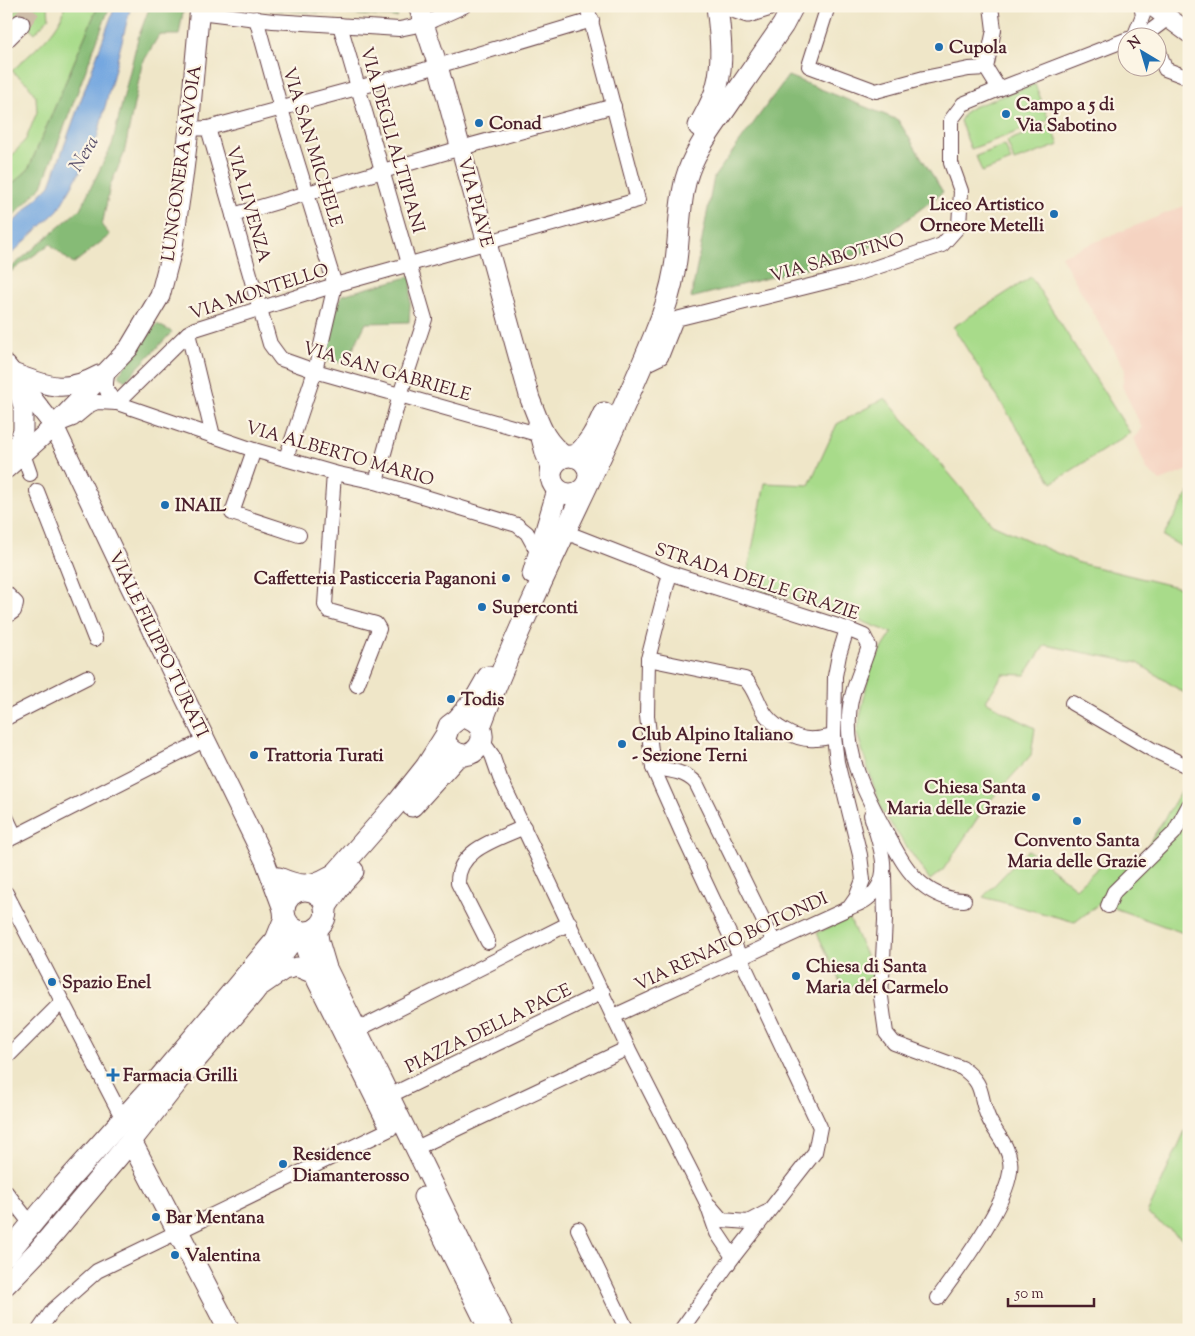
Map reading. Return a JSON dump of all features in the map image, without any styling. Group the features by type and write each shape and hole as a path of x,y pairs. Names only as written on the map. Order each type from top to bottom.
{"main road":[{"path":"6,1284 30,1260 131,1141 180,1066 276,940 337,872 420,774 451,728 476,698 490,674 535,570 554,482 556,463 585,448 593,437 654,298 664,264 669,203 676,174 685,149 699,126 717,88 721,57 717,6"},
{"path":"730,6 748,12 767,6"},
{"path":"699,126 731,85 780,6"},
{"path":"10,1251 127,1115 180,1066 252,993 303,911 342,882 472,744 545,574 588,484 667,302 675,266 680,205 693,162 709,132 760,59 793,6"},
{"path":"554,482 568,495 580,492 588,484 588,467 584,462 570,457"},
{"path":"451,728 467,719 476,723 472,744"},
{"path":"451,728 448,745 451,749 472,744"},
{"path":"131,1141 229,1330"}],"street":[{"path":"199,9 256,18 399,30 421,15 464,6"},
{"path":"828,6 809,66 876,91 924,78 969,69 986,68"},
{"path":"991,6 994,30 986,68 999,89 1118,43"},
{"name":"LUNGONERA SAVOIA","path":"13,463 54,426 129,348 160,296 173,246 189,129 199,9"},
{"path":"1146,9 1168,18 1187,29"},
{"path":"1146,9 1151,28"},
{"path":"1137,28 1146,9"},
{"path":"208,128 438,66 590,13 614,106 461,148 232,215"},
{"name":"VIA PIAVE","path":"421,15 438,66 461,148 530,399 537,434 554,482"},
{"name":"VIA SAN MICHELE","path":"256,18 306,194 335,286"},
{"path":"1159,28 1168,18"},
{"path":"6,38 20,24"},
{"name":"VIA DEGLI ALTIPIANI","path":"340,25 425,319 400,395 376,482"},
{"path":"1168,70 1189,78"},
{"name":"VIA SABOTINO","path":"640,367 661,357 676,319 850,276 942,245 959,226 961,191 951,163 951,120 963,104 999,89"},
{"name":"VIA MONTELLO","path":"117,403 188,333 195,329 408,264 638,200 614,106"},
{"name":"VIA LIVENZA","path":"189,129 208,128 260,308"},
{"path":"286,458 315,370 335,286"},
{"name":"VIA SAN GABRIELE","path":"260,308 270,344 281,359 537,434"},
{"path":"188,333 213,436"},
{"path":"8,366 47,386 63,387 82,384 108,370"},
{"path":"8,366 23,406 23,430 13,463 30,474"},
{"name":"VIALE FILIPPO TURATI","path":"8,366 54,426 265,861 303,911 314,974 488,1330"},
{"path":"108,370 105,389 108,395 117,403"},
{"name":"VIA PIAVE","path":"530,399 545,434 553,446 570,457"},
{"name":"VIA ALBERTO MARIO","path":"54,426 73,419 90,405 97,402 117,403 254,450 334,473 376,482 517,525 527,533 539,555"},
{"path":"254,450 232,513 299,535"},
{"path":"334,473 325,605 329,611 376,624 380,630 357,685"},
{"path":"37,491 95,639"},
{"name":"STRADA DELLE GRAZIE","path":"565,532 670,573 848,629 864,636 869,646 851,694 849,734 852,753 867,798 882,856 884,920 881,997 886,1033 894,1043 962,1068 971,1074 978,1082 987,1116 1008,1151 1010,1162 1011,1174 986,1229 938,1298"},
{"path":"670,573 648,659 647,716 653,768 820,1127 815,1152 733,1257 681,1330"},
{"path":"6,593 16,603 14,611 6,617"},
{"name":"VIA RENATO BOTONDI","path":"614,1016 849,908 856,898 863,880 860,855 839,771 834,736 835,676 839,655 848,629"},
{"path":"648,659 744,679 752,686 763,711 780,728 794,735 813,740 834,736"},
{"path":"6,718 87,677"},
{"path":"1072,703 1151,749 1189,767"},
{"path":"6,817 11,838 206,739"},
{"path":"472,744 481,760 500,778 628,1048 705,1199 717,1233 733,1257"},
{"path":"653,768 678,772 692,778 696,782 774,942"},
{"name":"STRADA DELLE GRAZIE","path":"867,798 898,854 922,884 951,900 964,900"},
{"path":"1108,906 1114,892 1174,833 1189,805"},
{"path":"488,942 458,883 457,874 467,856 475,850 524,827"},
{"name":"VIALE FILIPPO TURATI","path":"265,861 303,911 319,941 327,968 356,1030 504,1330"},
{"path":"279,877 304,885 318,883 337,872"},
{"path":"849,908 867,899 880,886 884,875"},
{"path":"6,893 62,1002 127,1115"},
{"path":"356,1030 570,923"},
{"path":"252,993 284,970 297,967 314,974"},
{"name":"PIAZZA DELLA PACE","path":"389,1096 603,992"},
{"path":"6,1058 62,1002"},
{"path":"414,1149 628,1048"},
{"path":"40,1330 53,1310 97,1271 390,1129"},
{"path":"6,1192 35,1220 47,1219 56,1229"},
{"path":"705,1199 722,1220 730,1239 733,1257"},
{"path":"722,1220 748,1222 770,1211"},
{"path":"578,1229 627,1330"},
{"path":"10,1251 21,1258 30,1260"}],"shaded area":[{"path":"1189,204 1189,470 1160,481 1147,470 1134,438 1142,428 1122,386 1125,369 1061,256"}],"green space":[{"path":"21,6 48,6 49,18 35,33 13,13"},
{"path":"64,6 98,6 28,170 6,189 6,163 26,139 37,112 36,97 28,84 12,71 58,24"},
{"path":"98,6 110,6 42,186 6,223 6,189 28,170"},
{"path":"150,6 184,6 179,35 159,35 142,64 124,154 110,186 102,226 110,235 73,264 50,244 6,275 6,272 80,209 112,145 138,38"},
{"path":"213,6 400,6 397,17"},
{"path":"788,76 898,120 943,192 863,253 691,298 714,177"},
{"name":"Campo a 5 di Via Sabotino","path":"1035,84 1049,120 971,149 960,121 966,111"},
{"path":"1051,124 1059,145 1014,161 1007,141"},
{"path":"1005,145 1011,161 982,172 976,156"},
{"path":"412,276 409,322 366,323 346,363 317,360 342,295"},
{"path":"1031,277 1130,433 1052,483 953,327"},
{"path":"157,324 172,332 125,381 118,375"},
{"path":"885,398 992,524 1079,563 1189,590 1189,696 1138,663 1045,645 1025,675 1003,674 986,701 1035,728 1031,755 987,804 943,870 930,880 881,810 857,733 870,668 892,633 856,619 745,585 765,483 809,485 837,424"},
{"path":"1189,492 1189,551 1163,536"},
{"path":"1189,765 1189,935 1100,903 1075,922 983,897 1028,850 1076,888 1112,855 1124,869 1148,845 1182,790"},
{"path":"849,918 875,975 844,990 817,933"},
{"path":"1189,1122 1189,1243 1147,1214"}],"water":[{"name":"Nera","path":"115,6 131,6 95,146 58,210 6,259 6,230 50,185"}],"tunnel":[{"path":"20,24 33,6"}],"place":[{"name":"Cupola","path":"939,47"},
{"name":"Campo a 5 di Via Sabotino","path":"1006,114"},
{"name":"Conad","path":"479,123"},
{"name":"Liceo Artistico Orneore Metelli","path":"1054,214"},
{"name":"INAIL","path":"165,505"},
{"name":"Caffetteria Pasticceria Paganoni","path":"506,578"},
{"name":"Superconti","path":"482,607"},
{"name":"Todis","path":"451,699"},
{"name":"Club Alpino Italiano - Sezione Terni","path":"622,744"},
{"name":"Trattoria Turati","path":"254,755"},
{"name":"Chiesa Santa Maria delle Grazie","path":"1036,797"},
{"name":"Convento Santa Maria delle Grazie","path":"1077,821"},
{"name":"Chiesa di Santa Maria del Carmelo","path":"796,976"},
{"name":"Spazio Enel","path":"52,982"},
{"name":"Farmacia Grilli","path":"113,1075"},
{"name":"Residence Diamanterosso","path":"283,1164"},
{"name":"Bar Mentana","path":"156,1217"},
{"name":"Valentina","path":"175,1255"}]}
